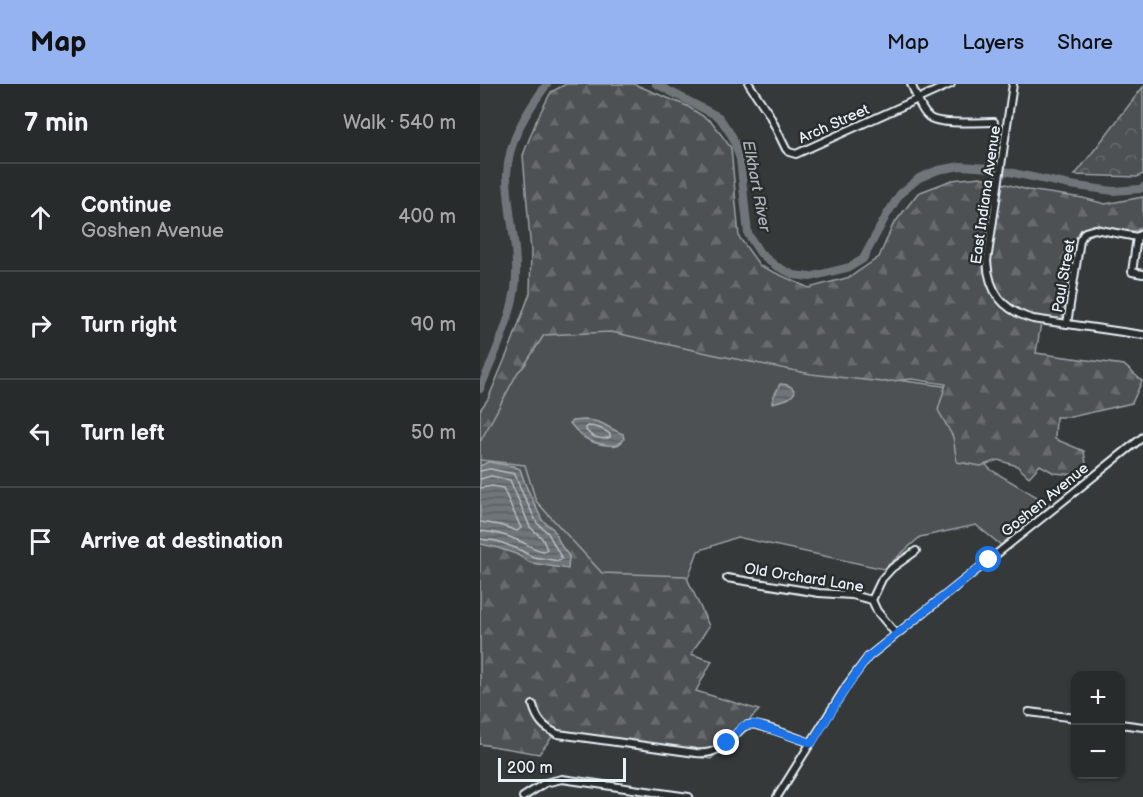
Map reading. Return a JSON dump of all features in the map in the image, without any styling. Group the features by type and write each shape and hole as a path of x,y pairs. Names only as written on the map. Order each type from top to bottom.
{"street":[{"name":"Arch Street","path":"749,84 769,114 786,149 792,154 800,153 951,84"},
{"path":"911,84 925,114 936,121 994,122"},
{"name":"East Indiana Avenue","path":"1013,84 987,261 988,274 995,292 1007,307 1025,317 1143,336"},
{"name":"Paul Street","path":"1067,324 1080,240 1085,232 1095,229 1140,235"},
{"path":"1140,235 1132,272 1143,274"},
{"name":"Goshen Avenue","path":"777,797 868,657 1143,437"},
{"path":"872,600 882,579 892,568 916,551"},
{"name":"Old Orchard Lane","path":"727,578 819,593 852,595 872,600 877,611 896,634"},
{"path":"533,705 537,717 544,726 558,734 696,753 708,753 722,748 743,726 748,724 760,725 812,743"},
{"path":"1029,712 1071,717"},
{"path":"1125,725 1143,727"},
{"path":"523,797 545,783 562,779 689,797"}],"green space":[{"path":"566,84 634,84 687,106 712,122 731,148 739,237 760,266 809,288 850,277 879,257 893,225 918,193 952,180 980,177 1028,190 1083,198 1105,204 1143,197 1143,226 1135,231 1091,227 1081,230 1076,240 1062,319 1042,317 1036,353 1124,365 1142,381 1132,403 1071,417 1056,417 1055,439 1084,451 1088,476 1054,473 1040,465 1029,477 1017,466 998,460 981,466 957,462 953,437 938,410 946,384 912,379 882,382 811,374 611,332 544,335 518,372 480,442 480,410 488,399 530,293 531,252 523,155 537,119 551,92"},
{"path":"1143,87 1143,174 1137,177 1075,175"},
{"path":"616,327 827,371 951,387 960,439 991,470 1051,505 1001,545 976,525 920,537 884,569 737,537 698,551 685,586 588,590 480,498 480,422 544,334"},
{"path":"480,460 525,465 536,501 602,573 686,576 709,626 691,654 712,661 696,691 759,710 711,759 552,737 539,754 480,744"}],"water":[{"path":"780,384 789,385 795,392 788,399 772,403 773,398"},
{"path":"584,420 596,421 605,425 623,434 624,439 615,445 590,441 570,423"},
{"path":"488,462 520,469 542,520 553,529 569,556 568,569 531,563 516,554 480,544 480,466"}],"waterway":[{"name":"Elkhart River","path":"480,389 505,327 515,289 516,260 509,204 508,162 520,126 547,84"},
{"name":"Elkhart River","path":"656,84 719,117 732,136 740,159 748,234 760,253 776,266 794,275 810,277 850,267 863,259 900,194 919,178 938,170 961,166 990,168 1070,185 1113,191 1143,187"}],"route":[{"path":"727,743 743,726 754,724 812,743 868,657 989,560"}]}
